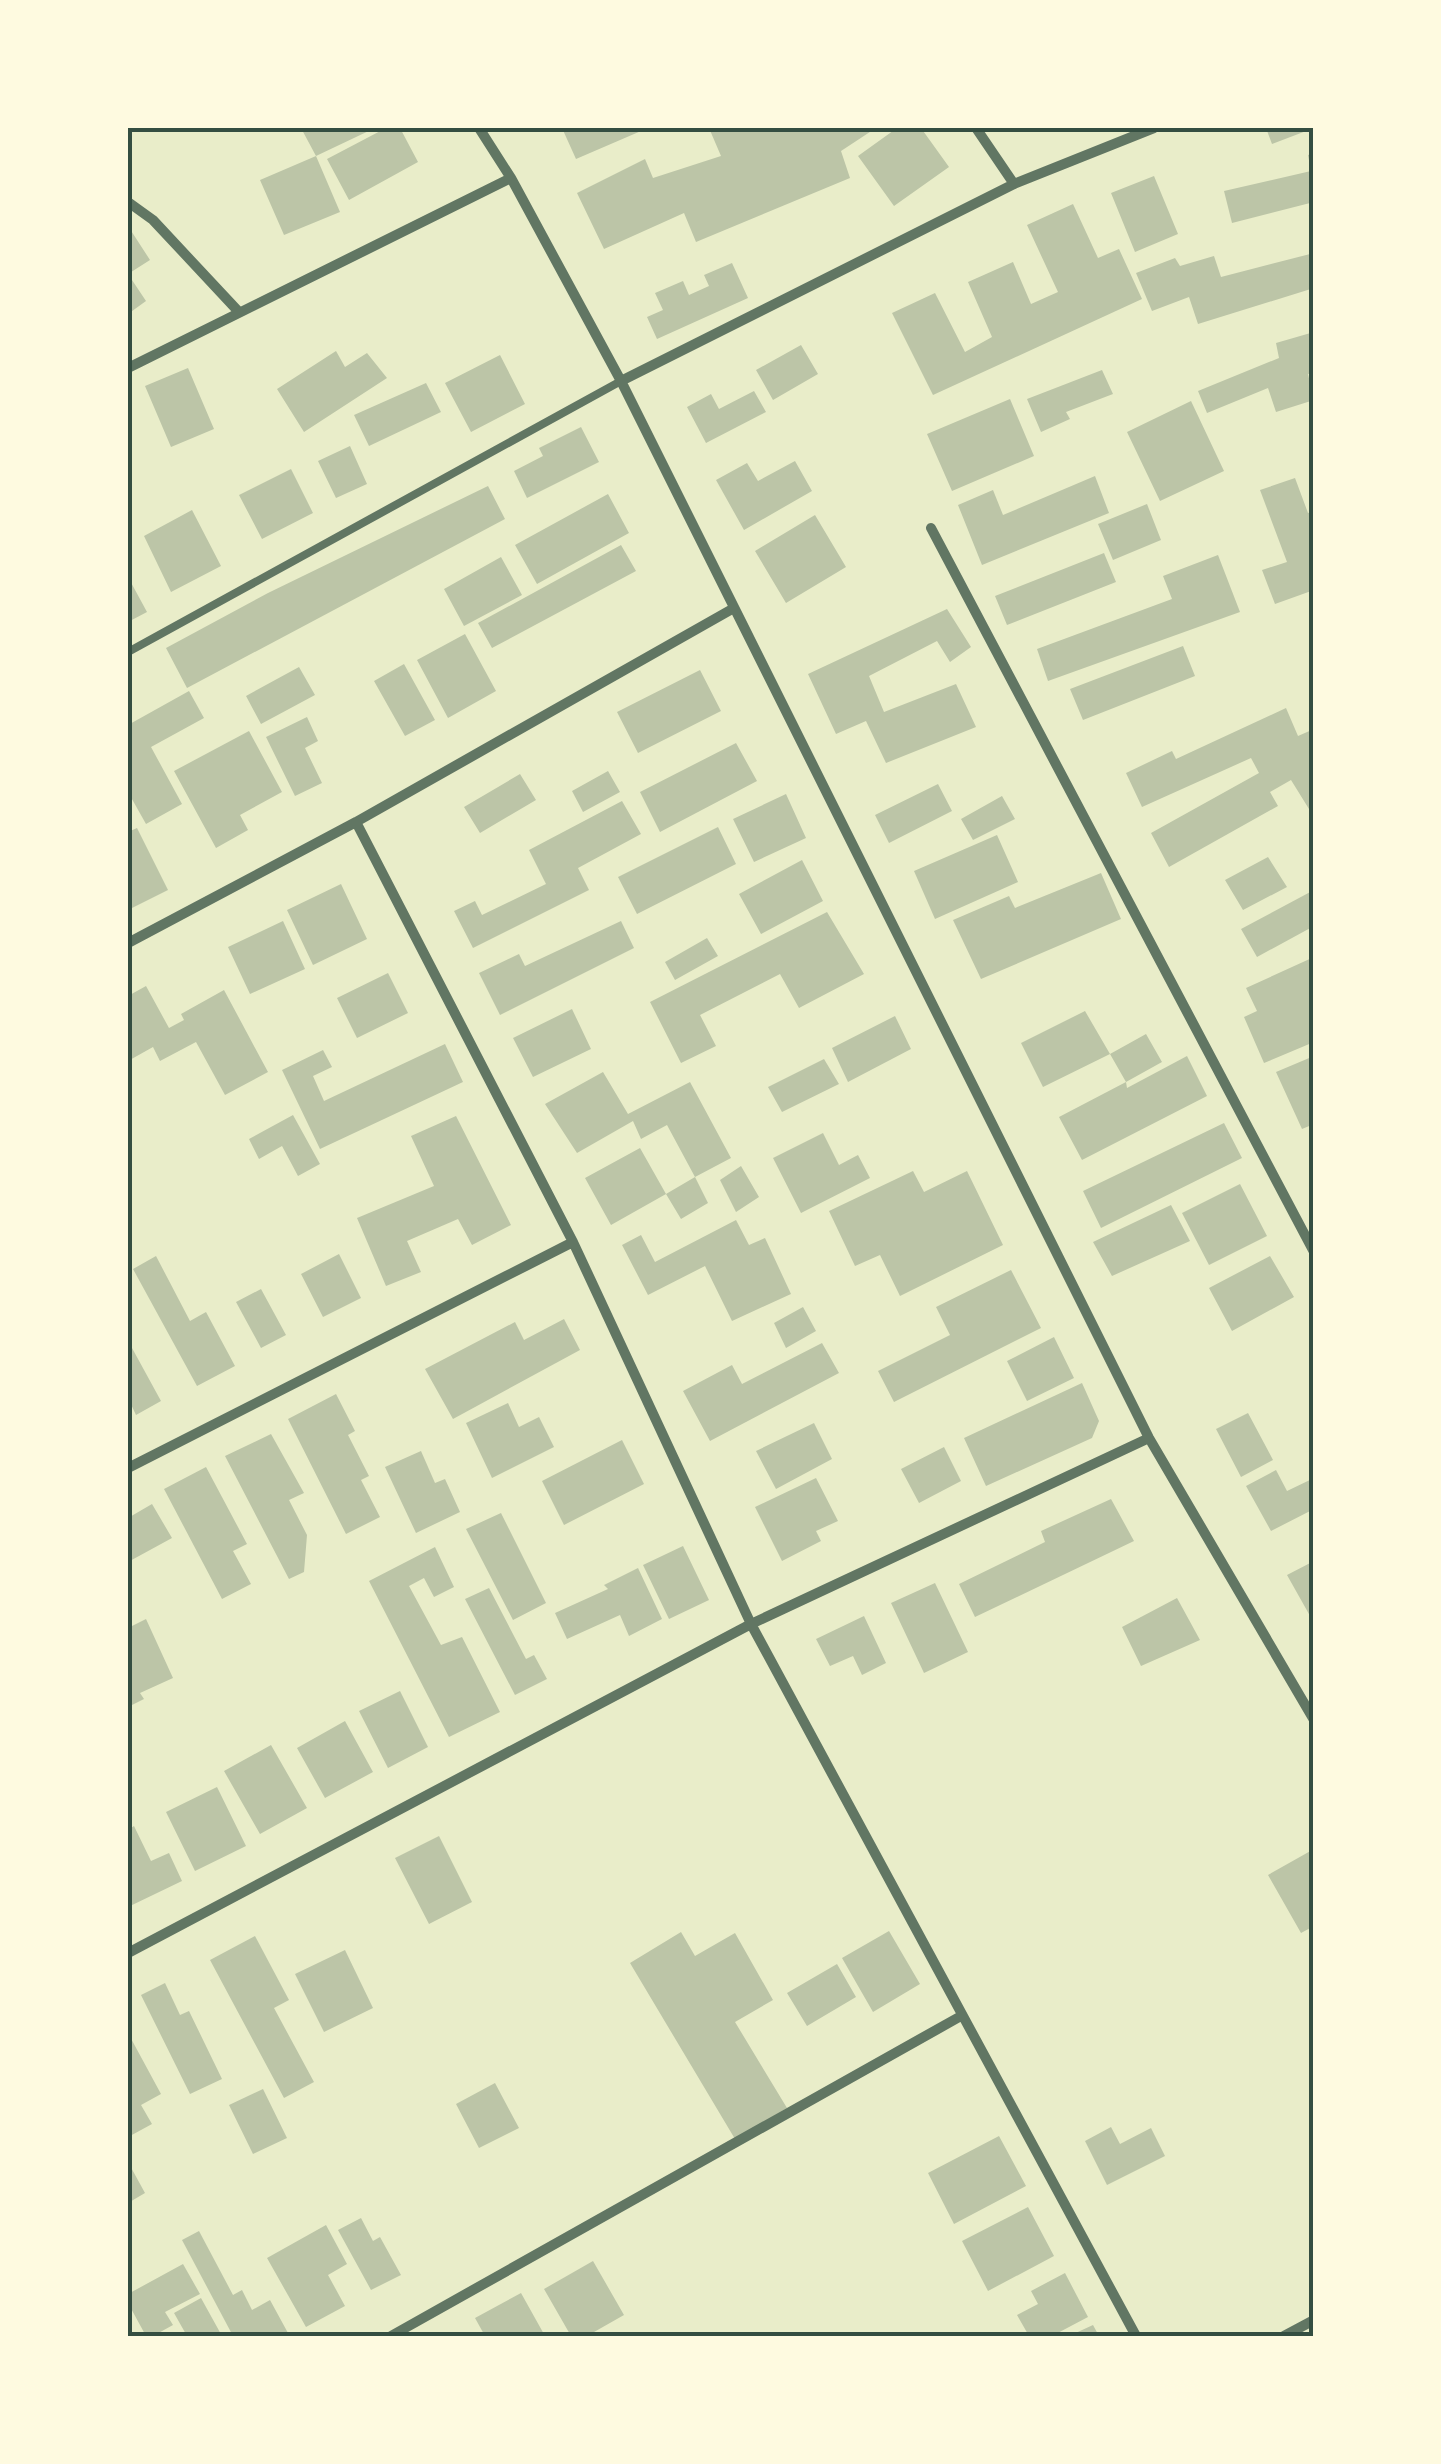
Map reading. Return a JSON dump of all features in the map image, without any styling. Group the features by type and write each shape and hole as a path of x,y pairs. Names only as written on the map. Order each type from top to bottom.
{"street":[{"path":"479,128 621,381 1149,1438 1314,1720"},
{"path":"976,128 1014,184"},
{"path":"621,381 1014,184 1154,128"},
{"path":"128,368 510,178"},
{"path":"128,202 153,220 238,311"},
{"path":"932,528 1314,1252"},
{"path":"128,943 356,822 734,608"},
{"path":"356,822 573,1242 751,1624 1136,2336"},
{"path":"128,1468 573,1242"},
{"path":"128,1953 751,1624 1149,1438"},
{"path":"392,2336 961,2016"},
{"path":"1284,2336 1314,2320"}],"lane":[{"path":"128,652 621,381"}],"building":[{"path":"301,128 375,128 316,156"},
{"path":"386,128 400,128 418,162 349,200 327,159"},
{"path":"562,128 648,128 576,159"},
{"path":"709,128 876,128 841,151 850,178 696,242 684,213 604,249 577,193 645,159 653,178 721,156"},
{"path":"897,128 921,128 949,167 894,206 858,156"},
{"path":"1266,128 1314,128 1272,144"},
{"path":"1314,153 1314,202 1232,223 1224,191 1311,171 1308,155"},
{"path":"316,156 340,212 284,235 260,180"},
{"path":"1154,176 1178,234 1135,252 1111,193"},
{"path":"1073,204 1098,258 1119,249 1142,299 933,395 892,313 935,293 965,352 992,337 968,282 1013,262 1031,304 1058,292 1027,225"},
{"path":"128,226 150,260 128,274"},
{"path":"1314,253 1314,288 1198,324 1189,297 1152,311 1136,273 1175,258 1180,266 1214,256 1221,277"},
{"path":"732,263 748,298 657,339 647,317 663,310 655,293 683,281 689,295 709,286 704,275"},
{"path":"128,274 146,301 128,314"},
{"path":"1314,332 1314,373 1308,374 1314,400 1276,412 1268,388 1207,413 1198,391 1279,358 1276,343"},
{"path":"801,345 818,374 773,400 756,370"},
{"path":"336,351 345,367 367,353 387,378 304,432 277,389"},
{"path":"500,355 525,404 471,432 445,383"},
{"path":"188,368 214,429 171,447 145,386"},
{"path":"1102,370 1113,394 1066,412 1070,419 1041,432 1027,399"},
{"path":"426,383 441,412 369,446 354,415"},
{"path":"754,391 766,412 706,443 687,407 711,394 719,409"},
{"path":"1010,399 1034,456 952,491 927,434"},
{"path":"1191,401 1224,471 1160,501 1127,432"},
{"path":"581,427 599,462 527,498 514,471 543,456 539,448"},
{"path":"350,446 367,484 336,498 318,461"},
{"path":"795,461 812,491 744,530 716,480 747,463 758,481"},
{"path":"291,469 313,513 262,539 239,495"},
{"path":"1095,476 1109,513 982,565 958,505 993,490 1003,515"},
{"path":"1295,478 1308,513 1314,511 1314,590 1275,604 1262,570 1287,562 1260,490"},
{"path":"488,486 505,519 187,688 166,648 268,593"},
{"path":"608,494 629,533 537,584 515,545"},
{"path":"1147,504 1161,540 1113,560 1098,524"},
{"path":"192,510 221,566 171,592 144,536"},
{"path":"815,515 846,567 786,603 755,551"},
{"path":"621,545 636,571 492,648 478,623"},
{"path":"1104,553 1116,582 1007,625 995,596"},
{"path":"1218,555 1240,612 1048,681 1037,649 1172,599 1163,576"},
{"path":"501,557 522,595 464,626 444,589"},
{"path":"128,577 147,612 128,622"},
{"path":"947,609 971,647 950,662 937,641 869,676 884,712 956,684 976,727 886,763 866,721 836,734 808,674"},
{"path":"465,634 496,691 448,718 417,660"},
{"path":"1183,646 1195,676 1083,720 1070,689"},
{"path":"404,664 435,720 405,736 374,681"},
{"path":"299,667 315,695 261,724 246,696"},
{"path":"700,670 721,711 638,753 617,712"},
{"path":"189,691 204,718 151,747 182,804 146,824 128,792 128,725"},
{"path":"1286,708 1298,736 1314,729 1314,806 1309,809 1291,780 1270,792 1278,806 1169,867 1151,833 1259,773 1251,758 1142,807 1126,773 1172,751 1176,759"},
{"path":"307,717 318,741 305,748 322,783 295,796 266,737"},
{"path":"249,731 282,792 240,815 248,830 216,848 174,771"},
{"path":"736,743 757,781 660,832 640,792"},
{"path":"608,771 620,792 583,812 572,791"},
{"path":"520,774 536,800 480,833 464,807"},
{"path":"938,784 952,811 889,843 875,815"},
{"path":"786,794 806,838 754,862 733,819"},
{"path":"1002,796 1015,819 973,840 961,819"},
{"path":"622,801 641,834 578,868 589,890 473,948 454,911 475,901 482,915 546,884 529,850"},
{"path":"718,827 736,864 637,914 618,877"},
{"path":"137,828 168,890 128,910 128,832"},
{"path":"997,835 1018,882 935,919 914,871"},
{"path":"1268,857 1287,887 1243,910 1225,880"},
{"path":"802,860 823,901 761,934 739,894"},
{"path":"1101,873 1121,919 981,979 953,920 1009,896 1015,908"},
{"path":"341,884 367,939 313,965 287,910"},
{"path":"1314,890 1314,926 1257,957 1241,929"},
{"path":"827,912 864,974 799,1008 780,974 700,1015 716,1046 681,1063 650,1002"},
{"path":"283,921 305,969 250,994 228,947"},
{"path":"621,921 634,948 500,1015 479,973 519,954 525,966"},
{"path":"707,938 718,956 675,980 665,962"},
{"path":"1314,957 1314,1042 1264,1063 1244,1017 1257,1011 1246,988"},
{"path":"388,973 408,1013 357,1038 337,998"},
{"path":"146,986 169,1028 184,1020 181,1014 224,990 268,1072 225,1095 196,1042 160,1061 153,1047 128,1061 128,996"},
{"path":"572,1009 591,1049 533,1077 513,1038"},
{"path":"1085,1011 1110,1054 1043,1087 1021,1043"},
{"path":"895,1016 911,1049 848,1082 832,1048"},
{"path":"1146,1034 1162,1062 1126,1082 1110,1054"},
{"path":"445,1044 463,1082 320,1149 282,1070 323,1050 332,1067 313,1076 324,1101"},
{"path":"1187,1056 1207,1096 1082,1160 1059,1117 1126,1082 1127,1088"},
{"path":"1314,1056 1314,1124 1302,1129 1276,1072"},
{"path":"824,1059 839,1084 782,1112 768,1087"},
{"path":"603,1072 628,1114 690,1082 731,1158 695,1177 667,1125 641,1139 633,1121 577,1153 545,1104"},
{"path":"293,1115 320,1164 298,1176 282,1146 259,1159 249,1139"},
{"path":"456,1116 511,1225 472,1245 458,1219 407,1241 421,1272 386,1286 357,1218 434,1186 411,1136"},
{"path":"1224,1123 1242,1158 1101,1228 1083,1191"},
{"path":"823,1133 839,1165 858,1155 870,1178 801,1213 773,1158"},
{"path":"640,1148 666,1194 611,1225 585,1178"},
{"path":"741,1166 759,1197 736,1212 720,1180"},
{"path":"913,1171 924,1192 967,1171 1003,1245 900,1296 880,1255 855,1266 829,1211"},
{"path":"695,1177 708,1203 681,1219 666,1194"},
{"path":"1240,1184 1267,1236 1209,1265 1182,1213"},
{"path":"1171,1205 1190,1241 1112,1276 1093,1242"},
{"path":"736,1220 749,1245 765,1238 791,1294 732,1321 705,1266 648,1295 622,1245 641,1235 655,1262"},
{"path":"339,1254 361,1298 323,1317 301,1274"},
{"path":"156,1256 190,1321 206,1312 235,1366 197,1386 133,1269"},
{"path":"1270,1256 1294,1297 1232,1331 1209,1288"},
{"path":"1011,1270 1041,1328 894,1402 878,1371 950,1335 936,1307"},
{"path":"261,1289 286,1335 261,1348 236,1302"},
{"path":"803,1307 816,1331 786,1348 774,1323"},
{"path":"564,1319 580,1350 453,1419 425,1369 515,1322 524,1340"},
{"path":"1054,1337 1074,1378 1027,1401 1007,1361"},
{"path":"822,1343 839,1373 710,1441 683,1391 732,1365 742,1384"},
{"path":"132,1348 161,1401 136,1415 128,1398 128,1350"},
{"path":"1082,1383 1099,1421 1092,1438 986,1486 964,1438"},
{"path":"336,1394 355,1431 348,1435 369,1476 361,1480 380,1517 346,1534 288,1419"},
{"path":"508,1403 519,1427 539,1417 554,1447 492,1478 466,1423"},
{"path":"1248,1413 1273,1460 1241,1477 1216,1429"},
{"path":"814,1423 832,1459 776,1489 756,1451"},
{"path":"271,1434 304,1493 289,1500 307,1535 304,1572 289,1579 225,1456"},
{"path":"622,1440 644,1484 564,1525 542,1481"},
{"path":"944,1447 961,1481 919,1503 901,1469"},
{"path":"421,1451 435,1483 445,1479 460,1512 416,1533 385,1467"},
{"path":"206,1467 247,1544 233,1551 251,1584 222,1599 164,1489"},
{"path":"1276,1470 1287,1491 1314,1478 1314,1509 1271,1531 1246,1486"},
{"path":"816,1478 838,1521 816,1531 821,1541 782,1561 755,1507"},
{"path":"1111,1499 1134,1541 975,1617 959,1584 1045,1542 1041,1531"},
{"path":"152,1504 172,1538 128,1562 128,1518"},
{"path":"501,1513 546,1603 513,1620 466,1529"},
{"path":"683,1546 709,1600 669,1619 643,1565"},
{"path":"435,1547 454,1587 434,1597 424,1578 409,1586 441,1645 462,1637 500,1712 449,1737 369,1581"},
{"path":"1314,1561 1314,1623 1287,1575"},
{"path":"638,1568 662,1619 629,1636 620,1615 567,1639 555,1613 608,1589 604,1585"},
{"path":"935,1583 968,1652 924,1673 891,1603"},
{"path":"489,1588 526,1659 534,1655 547,1679 515,1695 465,1599"},
{"path":"1177,1598 1200,1640 1141,1666 1122,1627"},
{"path":"864,1616 886,1663 862,1675 853,1656 830,1666 816,1639"},
{"path":"146,1619 173,1678 140,1693 144,1699 128,1707 128,1628"},
{"path":"400,1691 428,1747 388,1768 359,1711"},
{"path":"345,1721 373,1772 325,1798 297,1748"},
{"path":"271,1745 307,1808 260,1834 224,1771"},
{"path":"217,1787 246,1846 195,1871 166,1812"},
{"path":"134,1826 151,1861 169,1853 182,1881 128,1907 128,1830"},
{"path":"439,1836 472,1902 429,1924 395,1858"},
{"path":"1314,1849 1314,1926 1301,1933 1268,1875"},
{"path":"889,1931 920,1984 873,2012 842,1958"},
{"path":"681,1932 695,1956 735,1933 773,2000 735,2022 787,2108 735,2139 630,1963"},
{"path":"255,1936 289,2000 274,2008 314,2082 284,2098 210,1960"},
{"path":"345,1950 373,2008 324,2032 295,1974"},
{"path":"837,1964 856,1997 807,2026 787,1993"},
{"path":"165,1983 180,2015 189,2011 222,2079 190,2094 141,1995"},
{"path":"128,2033 161,2094 141,2105 152,2124 130,2136"},
{"path":"495,2083 519,2128 479,2148 456,2104"},
{"path":"263,2089 287,2138 253,2154 229,2105"},
{"path":"1111,2127 1120,2144 1151,2128 1165,2156 1107,2185 1085,2141"},
{"path":"999,2136 1026,2186 954,2224 928,2173"},
{"path":"128,2162 145,2193 128,2203"},
{"path":"1028,2207 1054,2256 988,2291 962,2241"},
{"path":"361,2218 373,2241 380,2237 401,2275 371,2290 338,2230"},
{"path":"326,2225 347,2264 328,2275 345,2306 306,2327 267,2258"},
{"path":"199,2231 233,2295 242,2290 252,2310 270,2300 288,2333 233,2336 182,2240"},
{"path":"593,2261 624,2315 587,2336 571,2336 544,2289"},
{"path":"183,2264 200,2294 165,2312 173,2325 146,2336 128,2303 128,2294"},
{"path":"1065,2273 1088,2317 1052,2336 1029,2336 1017,2315 1038,2304 1031,2291"},
{"path":"521,2293 545,2336 485,2336 475,2318"},
{"path":"201,2298 222,2336 187,2336 174,2313"},
{"path":"1093,2325 1099,2336 1069,2336"}]}
